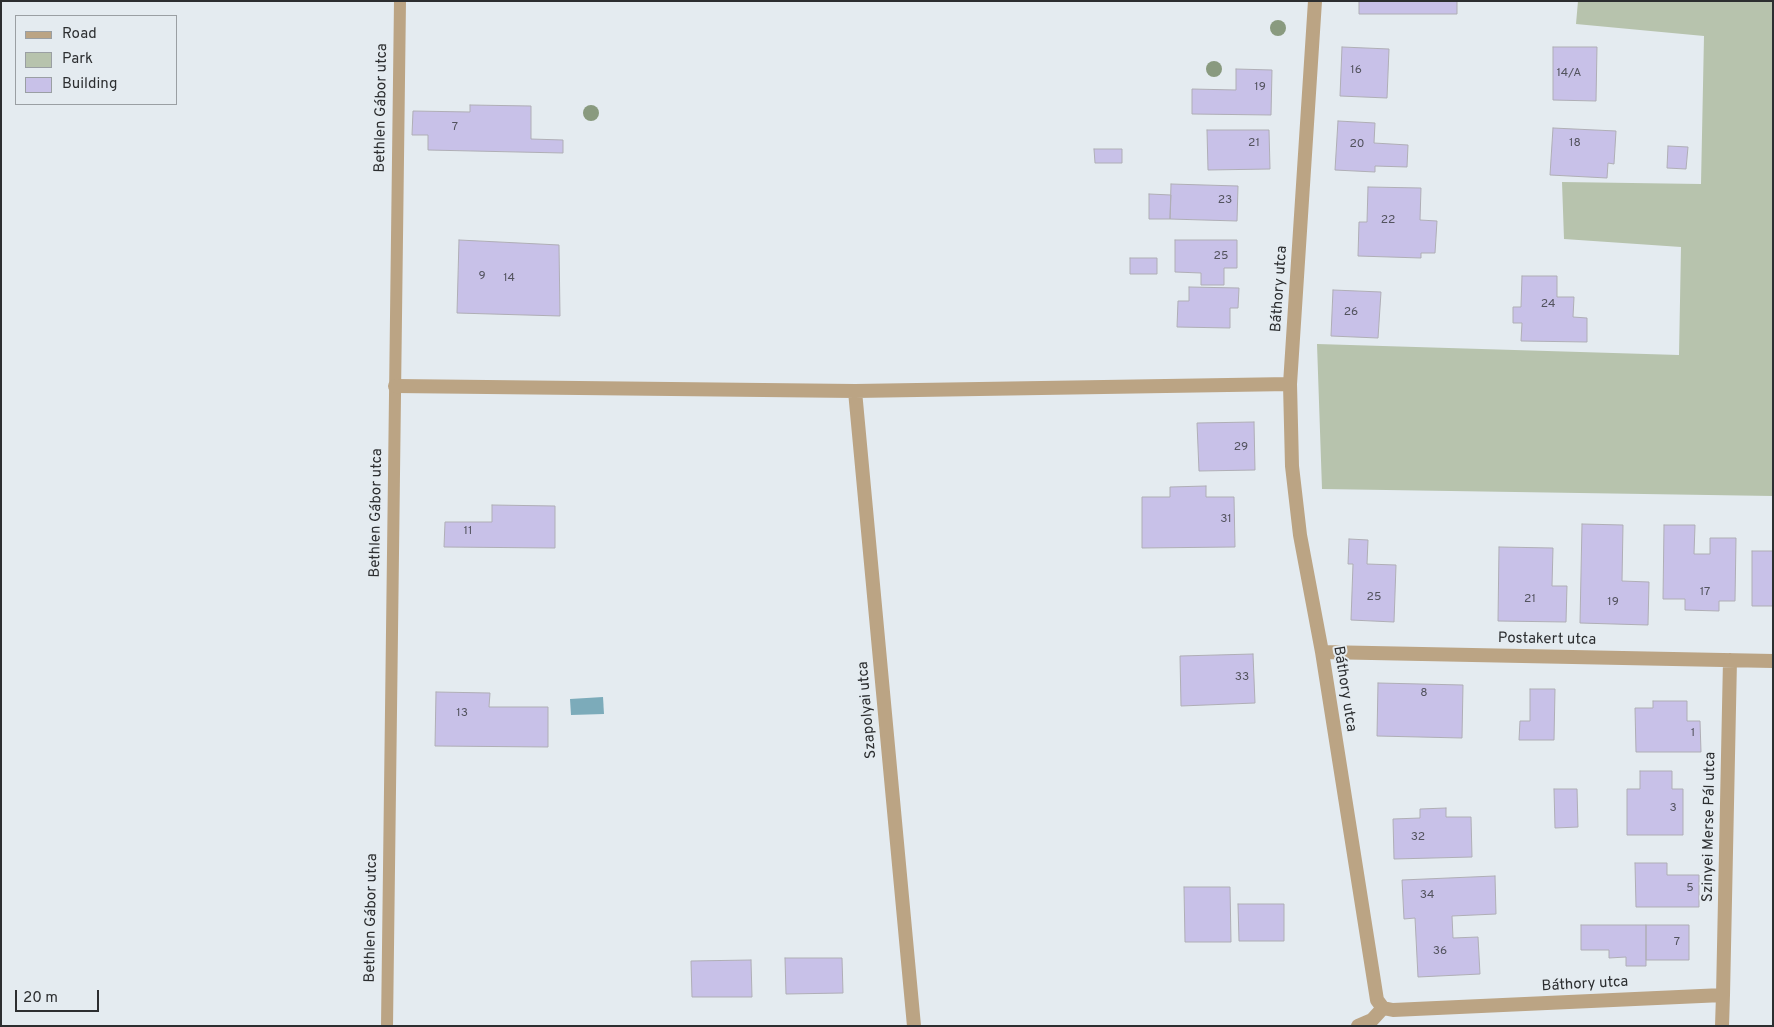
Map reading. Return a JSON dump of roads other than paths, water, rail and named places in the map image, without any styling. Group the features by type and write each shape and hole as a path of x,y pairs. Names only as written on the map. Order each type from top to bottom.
{"street":[{"name":"Báthory utca","path":"1315,1 1290,384 1293,476 1300,535 1322,652 1377,1000 1383,1008 1393,1010 1723,994"},
{"path":"395,386 855,391 1290,384"},
{"name":"Szapolyai utca","path":"855,391 914,1026"},
{"name":"Postakert utca","path":"1322,652 1773,661"},
{"name":"Szinyei Merse Pál utca","path":"1723,994 1730,660"},
{"path":"1722,1026 1723,994"},
{"path":"1358,1026 1372,1020 1383,1008"}],"lane":[{"name":"Bethlen Gábor utca","path":"386,1026 400,1"}],"water":[{"path":"603,697 604,714 571,715 570,699"}]}
